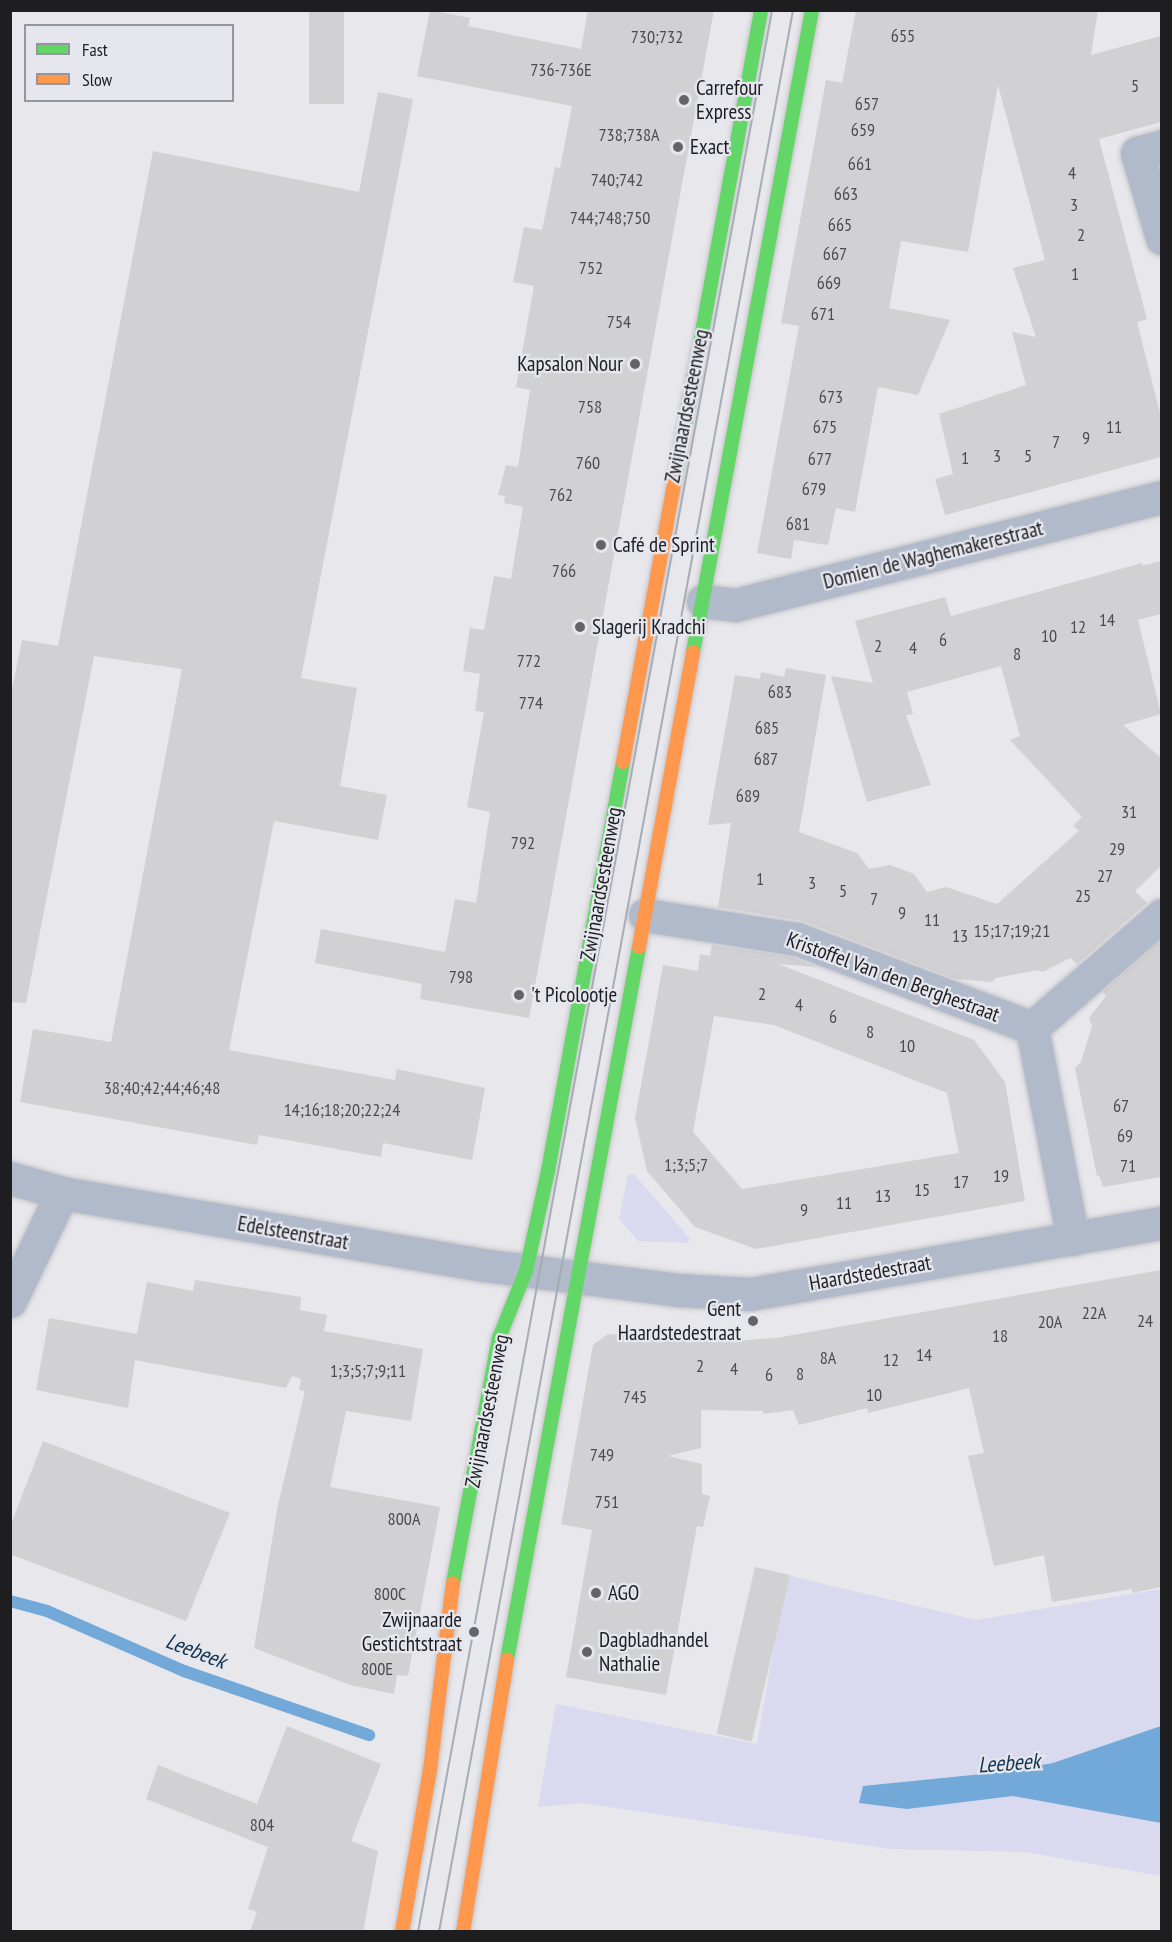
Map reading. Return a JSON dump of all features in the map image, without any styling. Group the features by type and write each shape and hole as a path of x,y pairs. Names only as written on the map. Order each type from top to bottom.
{"street":[{"name":"Zwijnaardsesteenweg","path":"402,1932 430,1770 454,1578 499,1338 526,1271 550,1159 761,10"},
{"path":"463,1932 496,1722 812,10"},
{"path":"1161,146 1137,153 1161,238"},
{"name":"Domien de Waghemakerestraat","path":"703,601 735,605 1161,497"},
{"name":"Kristoffel Van den Berghestraat","path":"645,915 797,939 1032,1028"},
{"path":"1073,1239 1032,1028 1161,915"},
{"name":"Edelsteenstraat","path":"10,1178 62,1193 577,1278"},
{"path":"10,1301 62,1193"},
{"name":"Haardstedestraat","path":"577,1278 679,1290 750,1294 1161,1223"}],"shaded area":[{"path":"634,1174 690,1239 687,1243 638,1241 619,1219 628,1175"},
{"path":"786,1575 976,1620 1161,1589 1161,1876 1025,1852 890,1849 582,1803 538,1807 556,1704 757,1744"}],"water":[{"path":"1161,1726 1161,1823 1013,1796 907,1809 859,1803 863,1786 1002,1772 1053,1763"}],"building":[{"path":"309,10 344,10 344,104 309,104"},
{"path":"430,10 470,18 468,26 581,49 588,10 714,10 529,1018 420,999 422,984 315,963 321,929 445,952 455,899 476,903 490,812 467,807 484,712 475,711 480,674 463,671 470,628 484,630 494,576 511,579 523,507 504,503 505,496 498,495 506,465 518,467 530,390 516,387 534,286 513,282 524,227 542,230 555,167 560,168 572,106 417,76"},
{"path":"856,10 1098,10 1091,55 1161,36 1161,122 1099,139 1147,319 1137,322 1161,417 1161,457 945,515 935,479 953,474 939,414 1026,385 1012,332 1036,337 1013,268 1045,260 998,85 968,252 901,241 889,308 950,320 918,395 878,387 855,512 836,508 828,545 794,540 791,559 757,553 799,326 781,323 826,80 842,83"},
{"path":"378,92 413,99 301,678 357,688 340,786 387,795 378,840 274,821 229,1050 395,1080 397,1069 485,1088 472,1160 383,1143 381,1157 259,1135 257,1145 20,1102 33,1029 111,1042 182,669 94,656 26,1003 10,1002 10,699 22,640 58,646 153,151 359,192"},
{"path":"1161,561 1161,614 1138,620 1161,714 1123,725 1161,758 1161,866 1135,891 1147,903 1077,964 1070,958 1043,972 1038,970 996,978 992,982 955,979 803,921 718,907 731,823 708,825 735,675 760,679 761,672 784,677 786,668 826,675 799,832 857,853 869,869 890,865 914,874 927,892 946,887 997,904 1079,831 1073,826 1082,817 1010,740 1020,736 1001,666 907,692 913,714 906,715 931,785 867,802 831,676 873,683 855,621 945,597 951,616 1142,563 1142,566"},
{"path":"1161,940 1161,1177 1103,1187 1099,1175 1097,1176 1075,1068 1081,1062 1092,1026 1089,1018 1106,996 1102,992"},
{"path":"712,945 792,957 817,967 778,964 974,1040 1005,1082 1025,1201 756,1249 695,1227 647,1171 635,1118 663,965 698,971 700,954 710,956","holes":["714,1016 774,1025 947,1093 959,1153 742,1189 693,1132"]},
{"path":"1161,1270 1161,1587 1132,1593 1132,1589 1052,1602 1044,1555 994,1566 968,1456 984,1453 969,1388 868,1413 867,1408 799,1425 793,1410 763,1414 763,1411 701,1410 701,1448 668,1456 702,1464 702,1494 710,1496 703,1527 697,1526 666,1695 566,1677 592,1530 561,1524 593,1345 608,1334 715,1342 776,1338"},
{"path":"195,1280 301,1297 300,1310 327,1315 324,1331 423,1349 411,1421 346,1411 330,1487 440,1507 408,1676 397,1675 394,1694 350,1685 254,1648 278,1505 305,1391 299,1390 301,1379 292,1376 286,1388 135,1360 128,1408 36,1390 49,1318 137,1334 147,1282 193,1291"},
{"path":"43,1441 230,1513 186,1621 10,1554 10,1527"},
{"path":"755,1567 790,1575 752,1742 717,1734"},
{"path":"287,1726 381,1764 351,1841 378,1851 363,1932 250,1932 257,1912 248,1909 268,1847 146,1799 158,1765 257,1804"}],"waterway":[{"name":"Leebeek","path":"10,1601 47,1611 184,1671 369,1735"}],"tram line":[{"path":"418,1932 772,10"},
{"path":"439,1932 793,10"}],"traffic: fast":[{"path":"676,474 761,10"},
{"path":"693,652 812,10"},
{"path":"453,1583 499,1338 526,1271 548,1171 623,762"},
{"path":"507,1660 639,947"}],"traffic: slow":[{"path":"623,762 676,474"},
{"path":"639,947 693,652"},
{"path":"402,1932 430,1770 453,1583"},
{"path":"463,1932 507,1660"}],"place":[{"name":"Carrefour Express","path":"684,100"},
{"name":"Exact","path":"678,147"},
{"name":"Kapsalon Nour","path":"635,364"},
{"name":"Café de Sprint","path":"601,545"},
{"name":"Slagerij Kradchi","path":"580,627"},
{"name":"'t Picolootje","path":"519,995"},
{"name":"Gent Haardstedestraat","path":"753,1321"},
{"name":"AGO","path":"596,1593"},
{"name":"Zwijnaarde Gestichtstraat","path":"474,1632"},
{"name":"Dagbladhandel Nathalie","path":"587,1652"}]}
